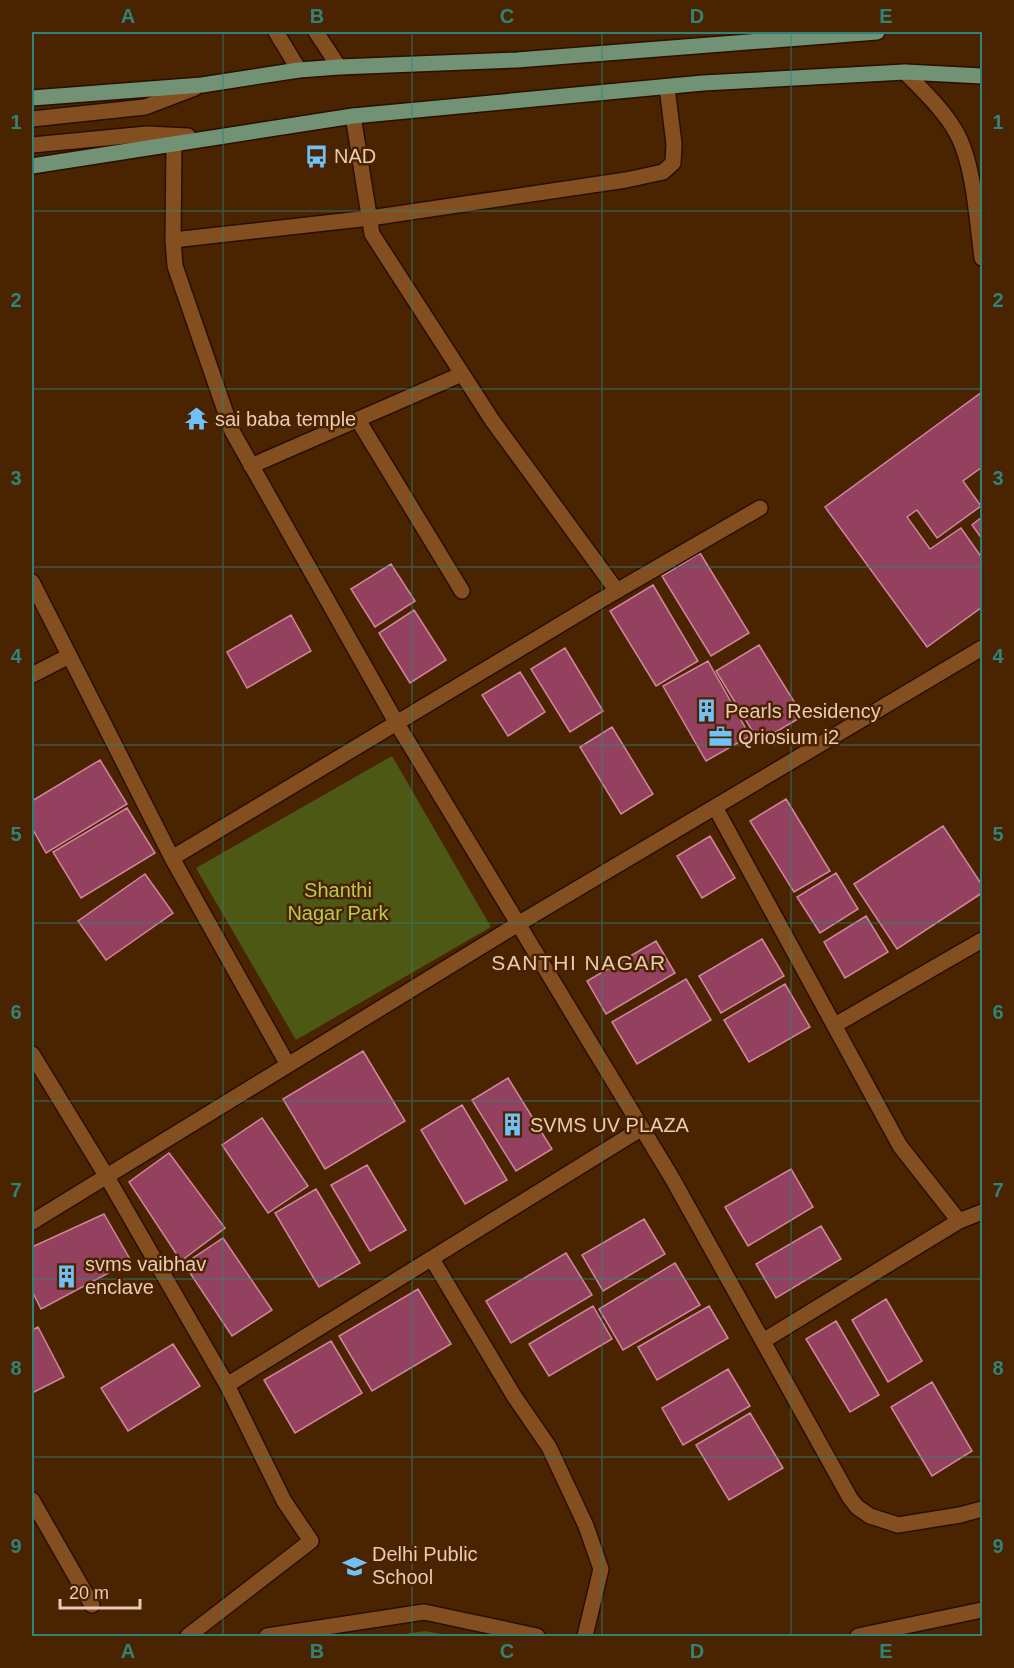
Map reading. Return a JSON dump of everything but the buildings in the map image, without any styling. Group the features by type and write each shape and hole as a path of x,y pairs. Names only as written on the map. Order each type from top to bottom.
{"main road":[{"path":"32,98 202,85 298,70 517,60 877,32"},
{"path":"32,166 352,116 667,87 905,72 982,76"}],"street":[{"path":"276,32 298,70"},
{"path":"316,32 339,67"},
{"path":"905,72 936,104 957,133 969,168 982,258"},
{"path":"32,119 145,107 202,85"},
{"path":"173,240 370,218 626,180 663,172 673,163 674,144 667,87"},
{"path":"352,116 372,234 492,420 617,591"},
{"path":"32,146 147,134 212,137"},
{"path":"174,144 175,266 228,422 396,722 672,1178 850,1498 857,1507 870,1516 898,1525 982,1509"},
{"path":"969,168 982,189"},
{"path":"251,466 462,374"},
{"path":"358,420 462,591"},
{"path":"172,858 396,722 760,508"},
{"path":"32,582 172,858 288,1065"},
{"path":"32,1222 518,924 982,648"},
{"path":"32,675 69,656"},
{"path":"716,807 900,1146 959,1221"},
{"path":"835,1025 982,940"},
{"path":"32,1054 227,1385 284,1501 311,1541 188,1636"},
{"path":"227,1385 642,1128"},
{"path":"763,1341 959,1221 982,1212"},
{"path":"432,1259 514,1396 549,1447 586,1526 601,1569 585,1636"},
{"path":"32,1500 92,1605"},
{"path":"858,1636 982,1610"},
{"path":"267,1636 424,1612 537,1636"}],"green space":[{"name":"Shanthi Nagar Park","path":"392,756 491,927 296,1040 196,868"},
{"path":"425,1631 452,1636 392,1636"}],"place":[{"name":"NAD","path":"316,156"},
{"name":"sai baba temple","path":"197,419"},
{"name":"Pearls Residency","path":"707,711"},
{"name":"Qriosium i2","path":"720,737"},
{"name":"SVMS UV PLAZA","path":"512,1125"},
{"name":"svms vaibhav enclave","path":"67,1276"},
{"name":"Delhi Public School","path":"354,1566"}],"district":[{"name":"SANTHI NAGAR","path":"579,962"}]}
